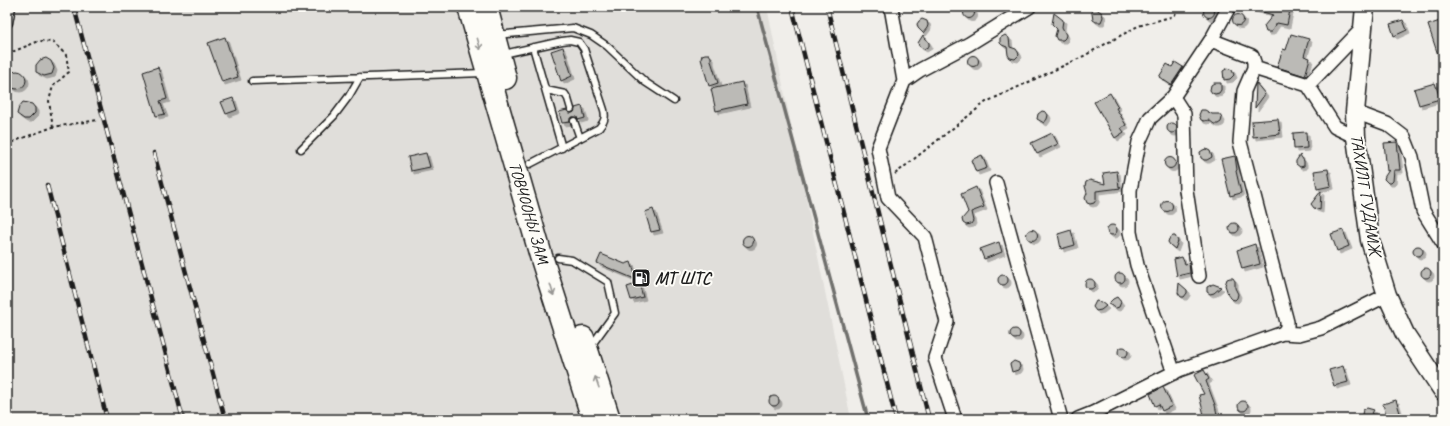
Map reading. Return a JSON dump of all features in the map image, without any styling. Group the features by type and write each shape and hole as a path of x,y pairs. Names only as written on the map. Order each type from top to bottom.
{"highway":[{"name":"ТОВЧООНЫ ЗАМ","path":"468,7 493,54 530,164 587,353 609,419"},
{"name":"ТОВЧООНЫ ЗАМ","path":"486,7 493,54 542,256 593,419"}],"main road":[{"name":"ТАХИЛТ ГУДАМЖ","path":"1365,7 1355,112 1356,137 1370,240 1387,295 1405,334 1443,391"}],"street":[{"path":"891,7 904,81 878,148 888,198 925,237 947,322 935,358 955,419"},
{"path":"904,81 920,70 969,44 1029,7"},
{"path":"1174,373 1136,265 1130,232 1130,190 1139,142 1150,118 1173,97 1211,40 1229,7"},
{"path":"1308,85 1362,29"},
{"path":"1211,40 1252,56 1254,62 1254,68 1244,91 1240,142 1287,322 1287,328 1283,333"},
{"path":"1254,68 1308,85 1335,127 1356,137"},
{"path":"1173,97 1184,114 1186,190 1198,276"},
{"path":"1355,112 1387,124 1404,137 1412,157 1424,211 1443,243"},
{"path":"996,183 1061,419"},
{"path":"1078,419 1174,373 1283,333 1299,334 1321,328 1387,295"}],"lane":[{"path":"7,25 9,23 12,7"},
{"path":"493,54 573,28 591,35 607,46 645,82 674,101"},
{"path":"252,81 360,77 533,48 570,40 579,42 584,49 605,116 604,123 599,128 530,164"},
{"path":"533,48 562,148"},
{"path":"301,148 334,116 349,96 360,77"},
{"path":"546,90 565,94 571,109"},
{"path":"574,121 580,138"},
{"path":"558,258 572,260 608,282 615,313 587,353"}],"path":[{"path":"885,182 986,102 1080,58 1138,26 1174,16 1180,7"},
{"path":"7,54 39,41 53,42 66,55 68,72 53,86 48,101 53,127"},
{"path":"7,145 53,127 98,120"}],"shaded area":[{"path":"7,7 767,7 851,419 7,419"}],"building":[{"path":"1091,7 1094,7 1102,13 1103,17 1101,22 1096,22 1093,20"},
{"path":"1207,7 1211,7 1213,8 1213,16 1207,17 1204,14 1204,10"},
{"path":"1253,7 1276,7 1290,10 1287,25 1277,23 1271,32 1266,32 1264,26 1273,15 1253,9"},
{"path":"967,8 971,8 973,9 973,17 967,18 964,15 964,11"},
{"path":"1054,13 1063,20 1062,27 1066,35 1063,40 1057,40 1055,36 1057,29 1052,24"},
{"path":"1236,15 1240,15 1242,16 1242,24 1236,25 1233,22 1233,18"},
{"path":"922,19 927,21 928,25 923,33 918,28 917,24"},
{"path":"1403,20 1407,30 1394,36 1390,24"},
{"path":"1443,20 1443,64 1441,64 1428,25"},
{"path":"1291,34 1309,39 1304,56 1310,58 1305,76 1277,67 1283,49 1286,50"},
{"path":"923,35 929,43 929,46 924,49 919,46 918,43"},
{"path":"1005,35 1009,38 1010,47 1016,49 1018,52 1019,55 1015,59 1010,58 1007,47 1000,43 1000,38"},
{"path":"225,37 238,77 222,82 208,43"},
{"path":"563,47 572,76 561,81 551,51"},
{"path":"709,54 711,57 718,83 709,86 701,59 702,55"},
{"path":"973,55 977,57 979,61 977,65 973,67 969,65 967,61 969,57"},
{"path":"46,58 51,61 54,68 52,74 44,76 36,72 36,65 40,60"},
{"path":"1175,62 1183,67 1171,85 1159,77 1167,64 1172,67"},
{"path":"158,67 167,99 160,101 165,114 156,116 143,72"},
{"path":"1228,68 1232,70 1234,75 1230,79 1224,80 1223,71"},
{"path":"13,71 21,71 26,76 24,87 21,89 13,89 8,84 8,76"},
{"path":"742,82 747,104 716,111 711,89"},
{"path":"1214,83 1221,83 1221,90 1219,93 1212,93 1210,90 1211,85"},
{"path":"1256,83 1265,94 1255,108"},
{"path":"1435,83 1440,99 1419,105 1414,89"},
{"path":"1110,93 1118,107 1116,108 1126,125 1121,128 1124,132 1115,138 1094,102"},
{"path":"233,98 237,110 226,114 221,102"},
{"path":"23,102 32,104 35,108 35,113 29,119 24,119 17,114 19,107"},
{"path":"582,106 585,118 578,120 577,117 573,117 570,118 570,122 562,123 559,112 567,110 568,112 572,113 574,112 575,108"},
{"path":"1201,110 1205,110 1212,114 1219,114 1222,118 1221,122 1214,124 1209,120 1201,120 1199,115"},
{"path":"1042,111 1046,112 1048,115 1044,123 1037,119 1038,114"},
{"path":"1278,119 1280,134 1253,137 1252,121"},
{"path":"1170,123 1174,123 1176,124 1176,132 1170,133 1167,130 1167,126"},
{"path":"1306,132 1307,148 1294,149 1293,133"},
{"path":"1052,133 1058,144 1037,154 1031,143"},
{"path":"1397,142 1400,170 1394,170 1393,181 1388,183 1384,179 1389,170 1387,171 1384,143"},
{"path":"1206,149 1210,151 1212,157 1204,160 1201,158 1200,152"},
{"path":"426,153 430,167 411,171 408,157"},
{"path":"982,155 987,168 976,172 971,160"},
{"path":"1300,155 1304,161 1304,166 1300,167 1296,164 1296,161"},
{"path":"1235,156 1236,171 1241,193 1230,196 1221,159"},
{"path":"1168,158 1172,158 1174,159 1174,167 1168,168 1165,165 1165,161"},
{"path":"1328,169 1331,186 1317,189 1314,171"},
{"path":"1117,171 1119,187 1121,188 1096,191 1096,200 1094,203 1087,203 1085,198 1087,193 1085,186 1086,182 1090,180 1105,184 1103,173"},
{"path":"976,187 984,207 971,212 973,221 971,224 966,225 963,223 962,219 968,212 961,194"},
{"path":"1321,191 1320,210 1314,208 1311,204"},
{"path":"1165,201 1169,201 1171,202 1171,210 1165,211 1162,208 1162,204"},
{"path":"653,209 660,230 651,232 645,212"},
{"path":"1232,223 1236,223 1238,224 1238,232 1232,233 1229,230 1229,226"},
{"path":"1110,225 1114,225 1116,226 1116,234 1110,235 1107,232 1107,228"},
{"path":"1032,229 1036,231 1038,235 1036,239 1032,241 1028,239 1026,235 1028,231"},
{"path":"1071,230 1075,245 1061,249 1058,234"},
{"path":"1343,230 1349,246 1337,251 1331,234"},
{"path":"748,235 752,237 754,241 752,245 748,247 744,245 742,241 744,237"},
{"path":"1173,236 1175,236 1178,241 1175,249 1168,242"},
{"path":"999,242 1002,252 984,259 980,249"},
{"path":"1255,244 1260,264 1242,269 1237,250"},
{"path":"1416,246 1420,246 1423,251 1420,256 1416,256 1413,253 1413,249"},
{"path":"601,254 625,264 631,262 637,280 597,263"},
{"path":"1182,257 1185,264 1189,263 1190,273 1177,276 1174,259"},
{"path":"1424,268 1428,268 1431,273 1428,278 1424,278 1421,275 1421,271"},
{"path":"1118,273 1122,273 1124,274 1124,282 1118,283 1115,280 1115,276"},
{"path":"1001,275 1005,275 1007,276 1007,284 1001,285 998,282 998,278"},
{"path":"1233,278 1235,281 1235,288 1238,294 1235,300 1229,297 1225,285 1227,279"},
{"path":"1088,279 1092,279 1094,280 1094,288 1088,289 1085,286 1085,282"},
{"path":"639,283 643,297 631,300 627,287"},
{"path":"1179,283 1187,290 1184,297 1181,297 1178,293"},
{"path":"1213,284 1221,287 1214,293 1210,294 1207,292 1207,287"},
{"path":"1117,297 1121,302 1119,307 1116,308 1108,304 1113,299"},
{"path":"1096,301 1101,302 1106,306 1101,310 1096,311 1093,307"},
{"path":"1013,329 1017,329 1019,330 1019,338 1013,339 1010,336 1010,332"},
{"path":"1121,347 1125,347 1127,348 1127,356 1121,357 1118,354 1118,350"},
{"path":"1014,361 1019,363 1020,367 1018,370 1012,372 1010,364"},
{"path":"1343,366 1348,382 1334,386 1329,370"},
{"path":"1204,370 1209,379 1206,381 1215,405 1218,419 1205,419 1199,395 1204,394 1194,375"},
{"path":"1163,387 1172,406 1162,411 1159,404 1155,406 1150,394"},
{"path":"772,396 776,396 778,397 778,405 772,406 769,403 769,399"},
{"path":"1396,400 1401,416 1387,419 1383,404"},
{"path":"1241,401 1245,401 1247,402 1247,410 1241,411 1238,408 1238,404"},
{"path":"1367,408 1374,410 1369,418 1364,417 1362,414 1363,410"}],"waterway":[{"path":"757,7 868,419"}],"railway":[{"path":"74,7 183,419"},
{"path":"792,7 896,419"},
{"path":"827,7 929,419"},
{"path":"154,153 225,419"},
{"path":"47,185 107,419"}],"place":[{"name":"MT ШТС","path":"641,278"}]}
